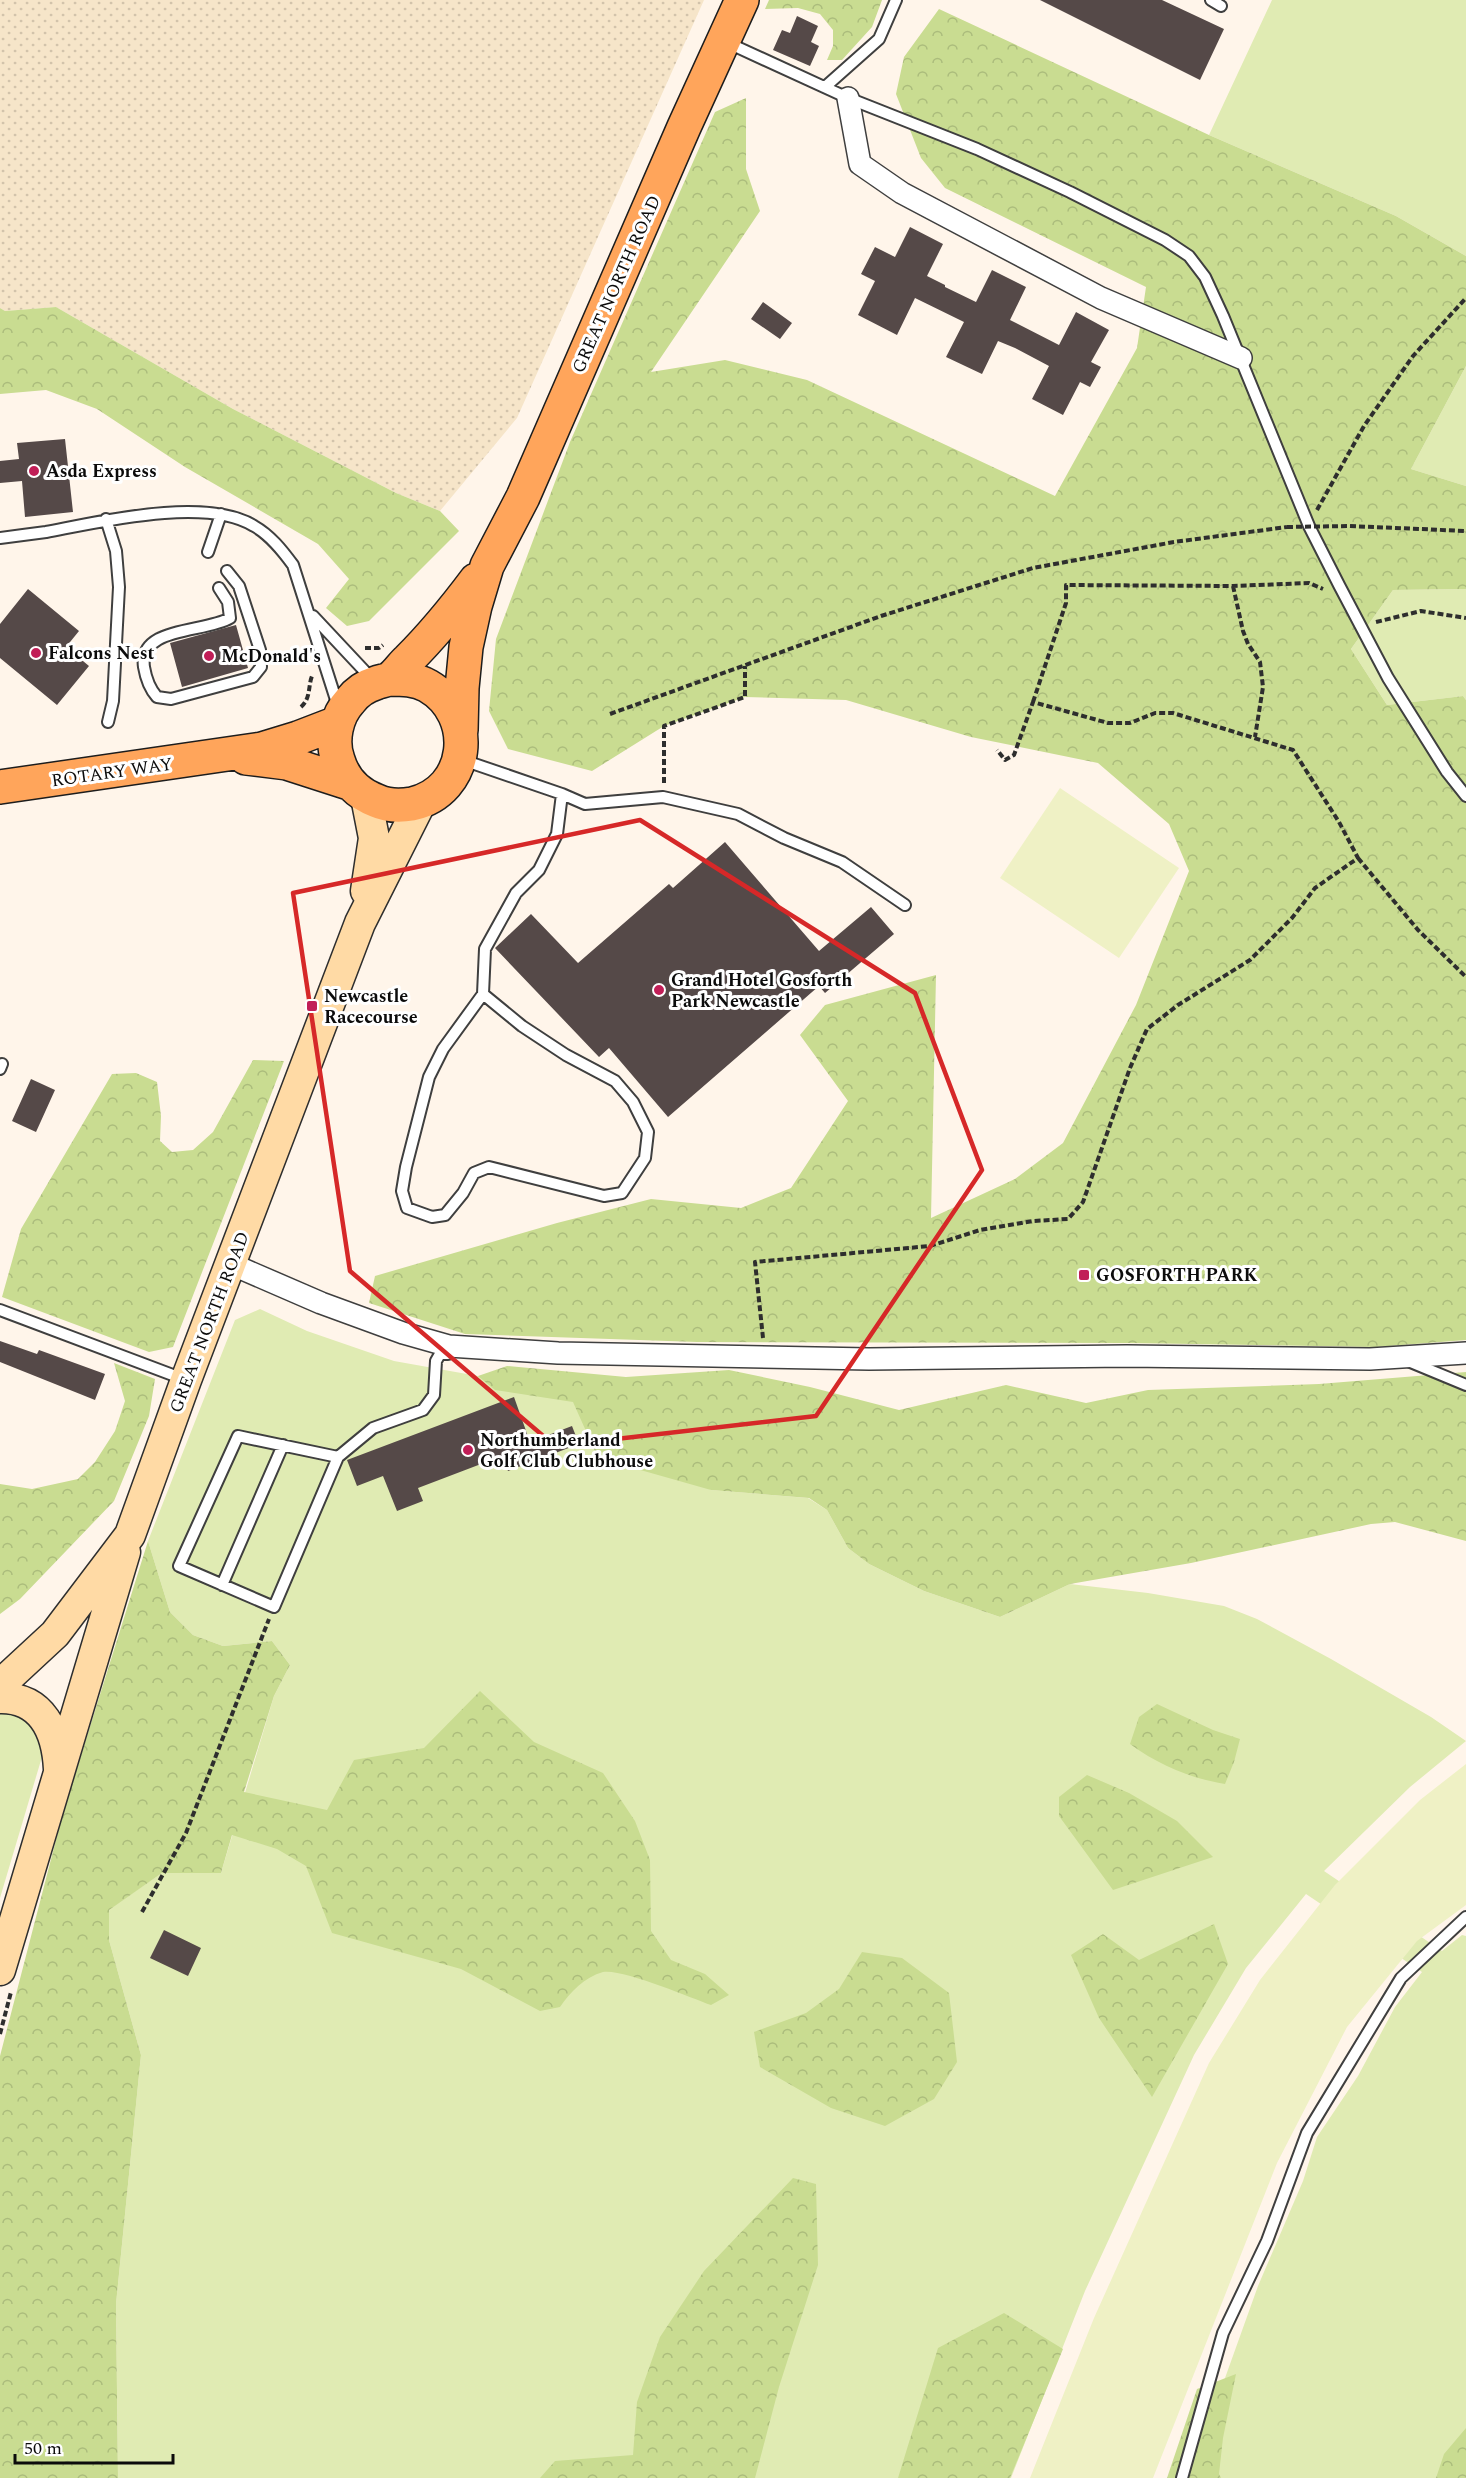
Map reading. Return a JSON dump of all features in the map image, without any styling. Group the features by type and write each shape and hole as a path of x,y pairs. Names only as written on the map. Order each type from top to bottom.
{"main road":[{"name":"GREAT NORTH ROAD","path":"487,566 523,497 742,0"},
{"path":"382,681 431,636 487,566"},
{"path":"461,744 454,711 443,696 427,685 408,679 382,681 361,690 349,701 339,719 335,739 336,755 341,770 358,790 384,804 403,806 421,802 435,795 446,785 455,773 461,744 462,688 466,647 487,566"},
{"name":"ROTARY WAY","path":"0,787 262,749 298,738 339,719"},
{"name":"ROTARY WAY","path":"223,756 287,764 358,790"},
{"name":"GREAT NORTH ROAD","path":"358,790 374,838 373,860 360,923"},
{"name":"GREAT NORTH ROAD","path":"0,1684 55,1634 130,1535 186,1380 360,923 421,802"},
{"path":"6,1979 59,1778 130,1535"},
{"path":"0,1698 27,1703 44,1716 55,1736 59,1778"}],"street":[{"path":"848,98 860,164 902,193 1101,298 1241,358"},
{"path":"231,1264 321,1303 403,1333 449,1346 558,1353 869,1359 1127,1356 1370,1359 1466,1353"}],"lane":[{"path":"825,87 879,39 896,0"},
{"path":"1211,0 1221,6"},
{"path":"723,40 848,98 977,149 1070,192 1165,240 1189,256 1205,277 1241,358 1309,526 1388,678 1447,772 1466,796"},
{"path":"0,538 45,532 106,519 177,512 221,514 253,525 278,545 293,565 326,666 339,719"},
{"path":"208,552 221,514"},
{"path":"106,519 116,551 119,587 113,701 108,722"},
{"path":"219,588 228,602 230,618 159,638 148,645 144,653 144,670 147,683 158,697 171,699 253,677 261,667 260,650 239,586 227,571"},
{"path":"309,611 338,644 382,681"},
{"path":"461,744 585,804 663,797 738,814 784,838 842,862 905,905"},
{"path":"483,994 522,1026 566,1055 615,1081 633,1102 648,1132 645,1158 622,1193 604,1196 489,1167 474,1173 463,1193 445,1215 432,1217 407,1209 402,1191 429,1077 443,1049 483,994 485,949 516,893 539,870 557,834 562,794"},
{"path":"0,1310 186,1380"},
{"path":"338,1457 238,1436 179,1566 274,1607 338,1457 374,1428 423,1410 434,1395 436,1361 440,1354 448,1354 449,1346"},
{"path":"1401,1358 1466,1385"},
{"path":"222,1585 283,1445"},
{"path":"1182,2478 1223,2333 1267,2241 1307,2133 1401,1978 1466,1917"}],"path":[{"path":"1309,526 1364,426 1413,356 1466,298"},
{"path":"610,714 881,616 1033,568 1174,542 1287,527 1350,526 1466,531"},
{"path":"997,750 1005,760 1014,755 1066,603 1066,585 1233,586 1309,583 1324,590 1329,598"},
{"path":"1233,586 1243,631 1248,644 1260,662 1263,687 1255,737"},
{"path":"1361,626 1421,611 1466,618"},
{"path":"338,644 346,636 363,648 379,648 388,641"},
{"path":"298,738 294,714 305,704 310,690 310,677 326,666"},
{"path":"663,797 664,726 745,697 744,666"},
{"path":"1033,702 1108,723 1130,723 1155,713 1173,713 1293,750 1339,822 1358,858 1418,930 1466,977"},
{"path":"766,1356 758,1304 755,1262 930,1246 980,1230 1033,1221 1068,1220 1083,1202 1130,1068 1147,1029 1178,1005 1250,960 1292,918 1315,888 1358,858"},
{"path":"142,1912 186,1833 274,1607"},
{"path":"0,2034 6,1979"}],"highlighted area":[{"path":"640,820 915,993 982,1170 816,1416 555,1446 350,1271 293,893"}],"shaded area":[{"path":"0,0 704,0 517,418 440,511 396,493 233,409 56,307 5,311 0,308"}],"green space":[{"path":"769,0 882,0 872,27 842,60 827,60 833,46 833,30 820,14 798,8 765,9"},
{"path":"1272,0 1466,0 1466,256 1396,216 1209,135"},
{"path":"939,9 1209,135 1396,216 1466,256 1466,366 1411,469 1466,486 1466,589 1393,590 1351,649 1387,705 1463,696 1466,700 1466,1340 1376,1347 1129,1343 697,1342 465,1334 369,1303 375,1276 557,1223 651,1199 741,1208 791,1188 848,1101 800,1035 825,1005 936,975 931,1218 1015,1179 1063,1143 1136,1005 1189,871 1169,824 1098,763 971,737 846,700 745,697 664,726 592,771 508,749 489,711 496,639 570,442 715,112 746,98 746,169 760,211 651,372 725,360 807,380 1055,496 1137,348 1146,287 945,188 921,158 896,94 904,57"},
{"path":"56,307 233,409 396,493 440,511 459,531 369,621 347,626 326,608 349,579 318,544 185,467 97,409 46,390 0,394 0,308 5,311"},
{"path":"1466,366 1466,486 1411,469"},
{"path":"1466,589 1466,700 1463,696 1387,705 1351,649 1393,590"},
{"path":"1060,788 1179,868 1119,958 1000,878"},
{"path":"253,1060 284,1061 173,1347 149,1352 2,1297 21,1229 112,1074 136,1073 157,1082 161,1116 160,1141 172,1152 193,1150 213,1132"},
{"path":"260,1309 307,1331 394,1361 478,1376 552,1382 711,1490 808,1498 827,1510 848,1548 869,1564 924,1591 1000,1617 1070,1584 1148,1593 1224,1606 1257,1619 1331,1659 1431,1717 1466,1741 1410,1787 1324,1871 1442,1951 1462,1935 1466,1936 1466,2478 1196,2478 1220,2392 1258,2286 1303,2181 1317,2137 1358,2076 1395,2007 1422,1972 1306,1894 1246,1968 1194,2055 1085,2291 1011,2478 118,2478 116,2304 141,2055 109,1940 109,1909 162,1873 221,1873 274,1696 290,1665 272,1641 223,1646 193,1635 170,1612 148,1541 235,1320"},
{"path":"114,1363 155,1379 149,1416 114,1501 20,1599 0,1614 0,1484 32,1489 78,1479 95,1462 115,1431 125,1401"},
{"path":"507,1366 626,1377 729,1370 810,1387 899,1410 1006,1385 1086,1403 1148,1390 1319,1384 1466,1372 1466,1541 1395,1522 1371,1524 1191,1563 1070,1584 1000,1617 924,1591 869,1564 848,1548 827,1510 809,1498 711,1490 598,1458 573,1402 495,1390 478,1376"},
{"path":"148,1541 170,1612 193,1635 223,1646 272,1641 290,1665 274,1696 244,1792 327,1810 354,1760 424,1748 480,1691 534,1742 603,1773 635,1821 650,1860 651,1931 671,1960 705,1974 729,1995 711,2005 625,1974 603,1972 590,1977 578,1986 560,2007 540,2011 461,1969 332,1933 306,1866 277,1849 232,1835 221,1873 162,1873 109,1910 109,1940 141,2055 116,2304 118,2478 0,2478 0,2056 63,1813"},
{"path":"1157,1704 1213,1730 1240,1739 1225,1784 1175,1770 1130,1744 1139,1717"},
{"path":"10,1712 29,1719 47,1740 0,1898 0,1714"},
{"path":"1466,1764 1466,1905 1417,1941 1347,2027 1277,2163 1153,2478 1030,2478 1094,2318 1209,2063 1260,1980 1335,1885 1420,1800"},
{"path":"1087,1775 1129,1793 1177,1821 1213,1857 1113,1890 1059,1816 1059,1797"},
{"path":"1214,1924 1228,1964 1152,2097 1099,2018 1071,1955 1103,1934 1139,1960"},
{"path":"862,1952 902,1958 949,1993 957,2062 934,2099 885,2126 831,2108 760,2067 754,2032 806,2013 839,1989"},
{"path":"793,2178 816,2184 818,2265 779,2387 755,2478 540,2478 555,2461 633,2455 637,2402 660,2337 704,2271"},
{"path":"1004,2313 1063,2349 1010,2478 898,2478 938,2348"},
{"path":"1236,2374 1223,2438 1219,2474 1221,2478 1167,2478 1197,2389"},
{"path":"1466,2428 1466,2478 1436,2478 1444,2454"}],"building":[{"path":"1040,0 1162,0 1224,29 1200,80"},
{"path":"797,16 818,26 811,42 819,46 810,66 773,50 782,30 790,33"},
{"path":"910,227 943,244 927,276 945,287 976,302 992,270 1026,287 1010,320 1059,345 1076,312 1109,330 1091,362 1101,367 1090,387 1080,382 1063,415 1032,399 1049,366 998,341 982,374 946,357 964,322 915,298 897,335 858,315 875,281 861,274 875,247 895,257"},
{"path":"763,302 792,323 780,339 751,319"},
{"name":"Asda Express","path":"65,439 73,512 25,517 22,481 0,483 0,461 19,459 17,443"},
{"name":"Falcons Nest","path":"28,589 79,631 66,647 89,666 57,705 0,658 0,624"},
{"name":"McDonald's","path":"236,625 248,668 182,687 170,643"},
{"name":"Grand Hotel Gosforth Park Newcastle","path":"725,842 819,951 871,907 894,934 825,993 819,986 668,1117 609,1048 599,1057 495,948 531,914 578,963 669,884 673,888"},
{"path":"31,1079 55,1090 36,1132 12,1121"},
{"path":"0,1341 37,1354 39,1350 105,1374 95,1400 0,1362"},
{"name":"Northumberland Golf Club Clubhouse","path":"514,1397 530,1442 572,1426 579,1444 508,1471 502,1456 418,1488 423,1501 397,1511 383,1476 357,1486 347,1460"},
{"path":"164,1930 201,1948 188,1976 150,1958"}],"place":[{"name":"Asda Express","path":"34,471"},
{"name":"Falcons Nest","path":"36,653"},
{"name":"McDonald's","path":"209,656"},
{"name":"Grand Hotel Gosforth Park Newcastle","path":"659,990"},
{"name":"Newcastle Racecourse","path":"312,1006"},
{"name":"GOSFORTH PARK","path":"1084,1275"},
{"name":"Northumberland Golf Club Clubhouse","path":"468,1450"}]}
